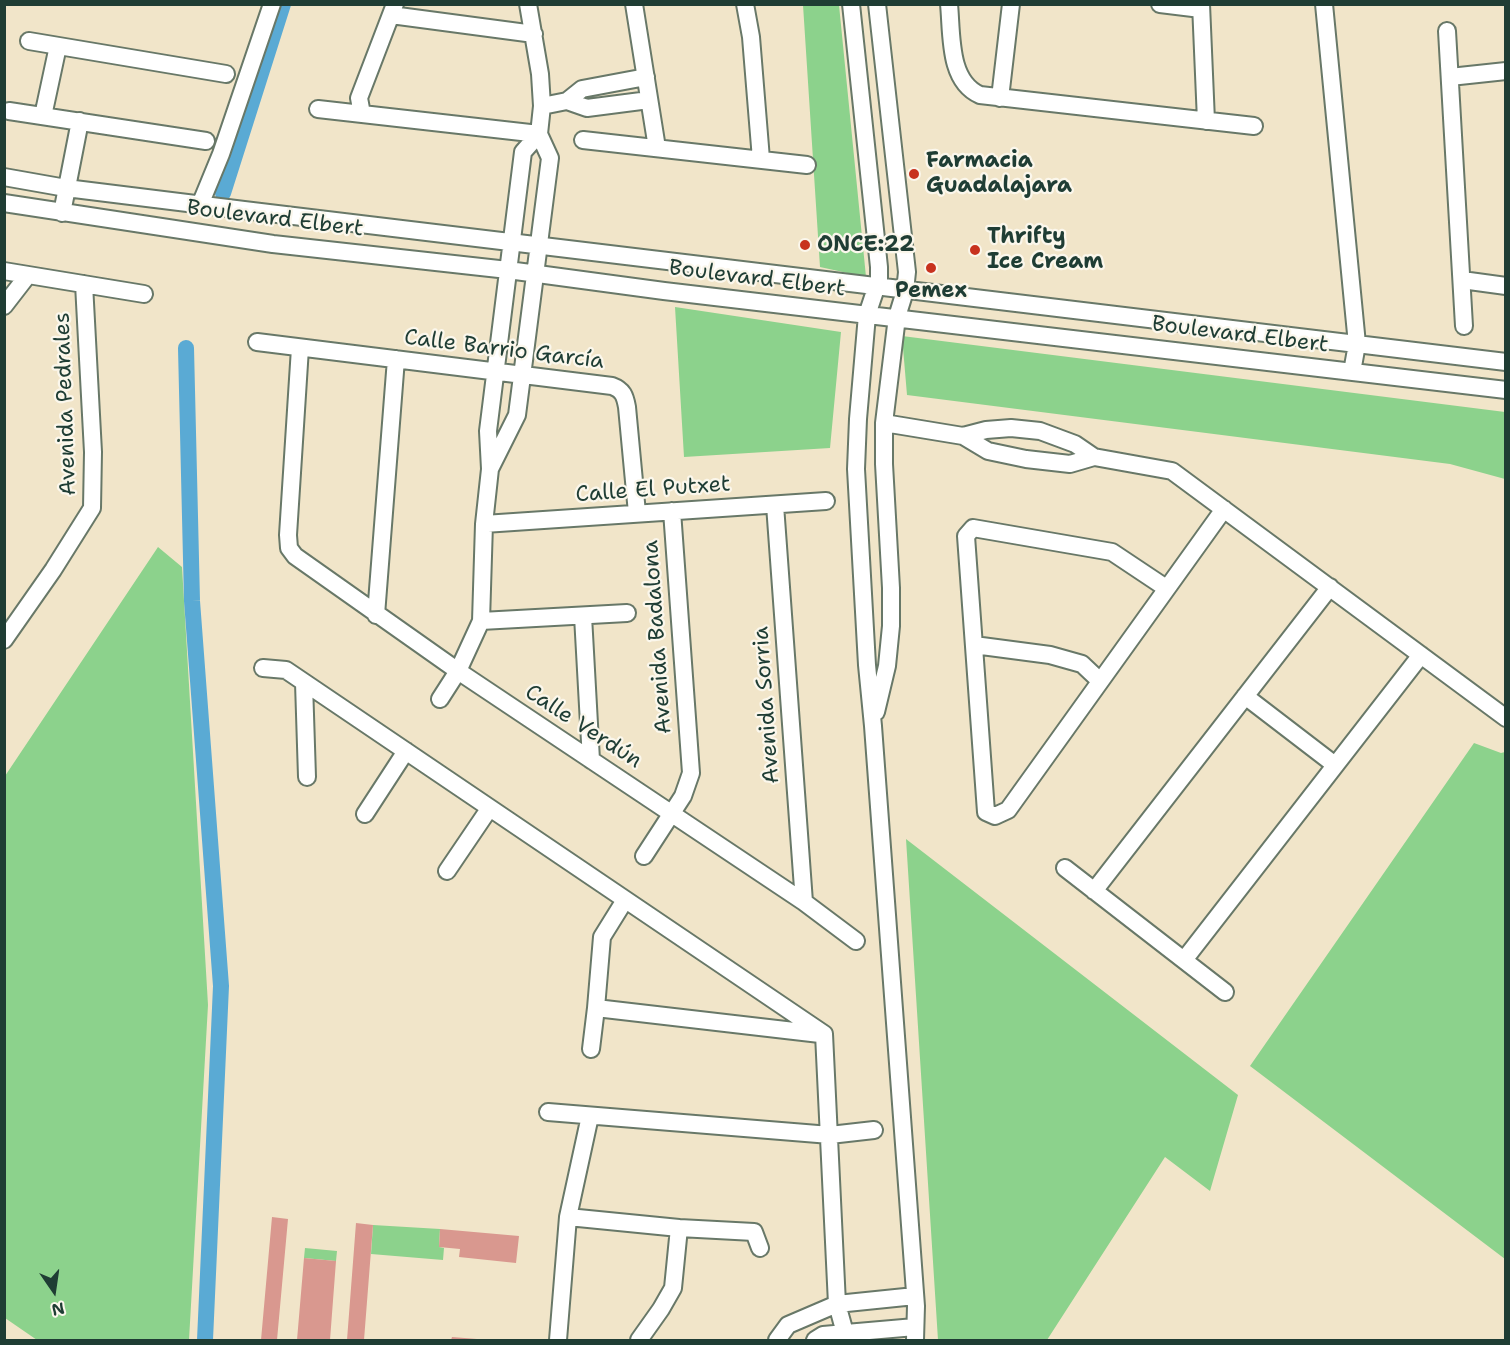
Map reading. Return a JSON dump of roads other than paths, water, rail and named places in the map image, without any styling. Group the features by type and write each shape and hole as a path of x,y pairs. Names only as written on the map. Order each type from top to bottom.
{"street":[{"path":"200,205 272,4"},
{"path":"440,699 458,671 481,621 484,524 490,469 488,431 495,371 524,152 538,134 542,106 540,74 528,4"},
{"path":"634,4 657,148"},
{"path":"745,4 751,37 761,159"},
{"path":"815,1341 823,1335 845,1333 915,1334 915,1296 867,665 856,470 867,315 877,286 879,267 851,4"},
{"path":"873,726 887,666 891,626 884,423 897,317 905,291 907,272 877,4"},
{"path":"949,4 953,54 958,71 972,92 1000,98 1254,126"},
{"path":"1000,98 1011,4"},
{"path":"1160,4 1201,7 1206,121"},
{"path":"1324,4 1357,344 1352,372"},
{"path":"362,114 359,98 393,10 534,34"},
{"path":"1447,31 1464,326"},
{"path":"29,42 226,74"},
{"path":"43,116 58,46"},
{"path":"1450,77 1506,71"},
{"path":"542,106 567,101 582,89 646,77"},
{"path":"567,101 587,108 649,100"},
{"path":"318,109 538,134"},
{"path":"9,111 206,141"},
{"path":"62,213 80,121"},
{"path":"490,469 517,415 550,158 538,134"},
{"path":"583,140 807,165"},
{"name":"Boulevard Elbert","path":"4,177 66,188 200,205 1506,362"},
{"name":"Boulevard Elbert","path":"4,203 273,244 508,270 867,315 1506,390"},
{"path":"4,271 144,294"},
{"path":"4,306 28,275"},
{"path":"1462,280 1506,286"},
{"name":"Avenida Pedrales","path":"4,640 53,570 92,508 93,452 84,284"},
{"name":"Calle Barrio García","path":"257,342 612,386 623,392 627,407 637,513"},
{"name":"Calle Verdún","path":"300,348 288,535 290,548 300,562 458,671 672,812 804,902 856,941"},
{"path":"376,615 396,359"},
{"path":"884,423 963,436 988,451 1026,459 1070,464 1094,457"},
{"path":"963,436 986,430 1011,428 1040,431 1075,444 1094,457 1172,471 1506,718"},
{"name":"Calle El Putxet","path":"484,524 826,501"},
{"name":"Avenida Sorria","path":"775,505 804,902"},
{"path":"1167,588 1112,552 973,528 966,536 986,812 995,816 1008,810 1224,509"},
{"name":"Avenida Badalona","path":"644,856 683,796 691,773 672,511"},
{"path":"1094,891 1330,587"},
{"path":"481,621 627,613"},
{"path":"583,616 591,760"},
{"path":"974,645 1050,655 1082,664 1100,681"},
{"path":"1184,960 1421,655"},
{"path":"867,665 871,671 876,673 887,666"},
{"path":"263,668 286,670 824,1034"},
{"path":"304,683 307,777"},
{"path":"1245,696 1335,765"},
{"path":"365,814 406,751"},
{"path":"447,871 489,809"},
{"path":"1065,868 1225,992"},
{"path":"591,1049 602,937 625,900"},
{"path":"596,1008 824,1034"},
{"path":"824,1034 837,1304 845,1333"},
{"path":"548,1112 830,1136 874,1130"},
{"path":"558,1341 568,1217 590,1116"},
{"path":"568,1217 679,1228 754,1232 760,1248"},
{"path":"639,1341 673,1288 679,1228"},
{"path":"777,1341 788,1326 837,1304 915,1296"}],"waterway":[{"path":"223,193 283,4"},
{"path":"186,348 192,601 221,986 205,1340"}],"place":[{"name":"Farmacia Guadalajara","path":"914,174"},
{"name":"ONCE:22","path":"805,245"},
{"name":"Thrifty Ice Cream","path":"975,250"},
{"name":"Pemex","path":"931,268"}]}
